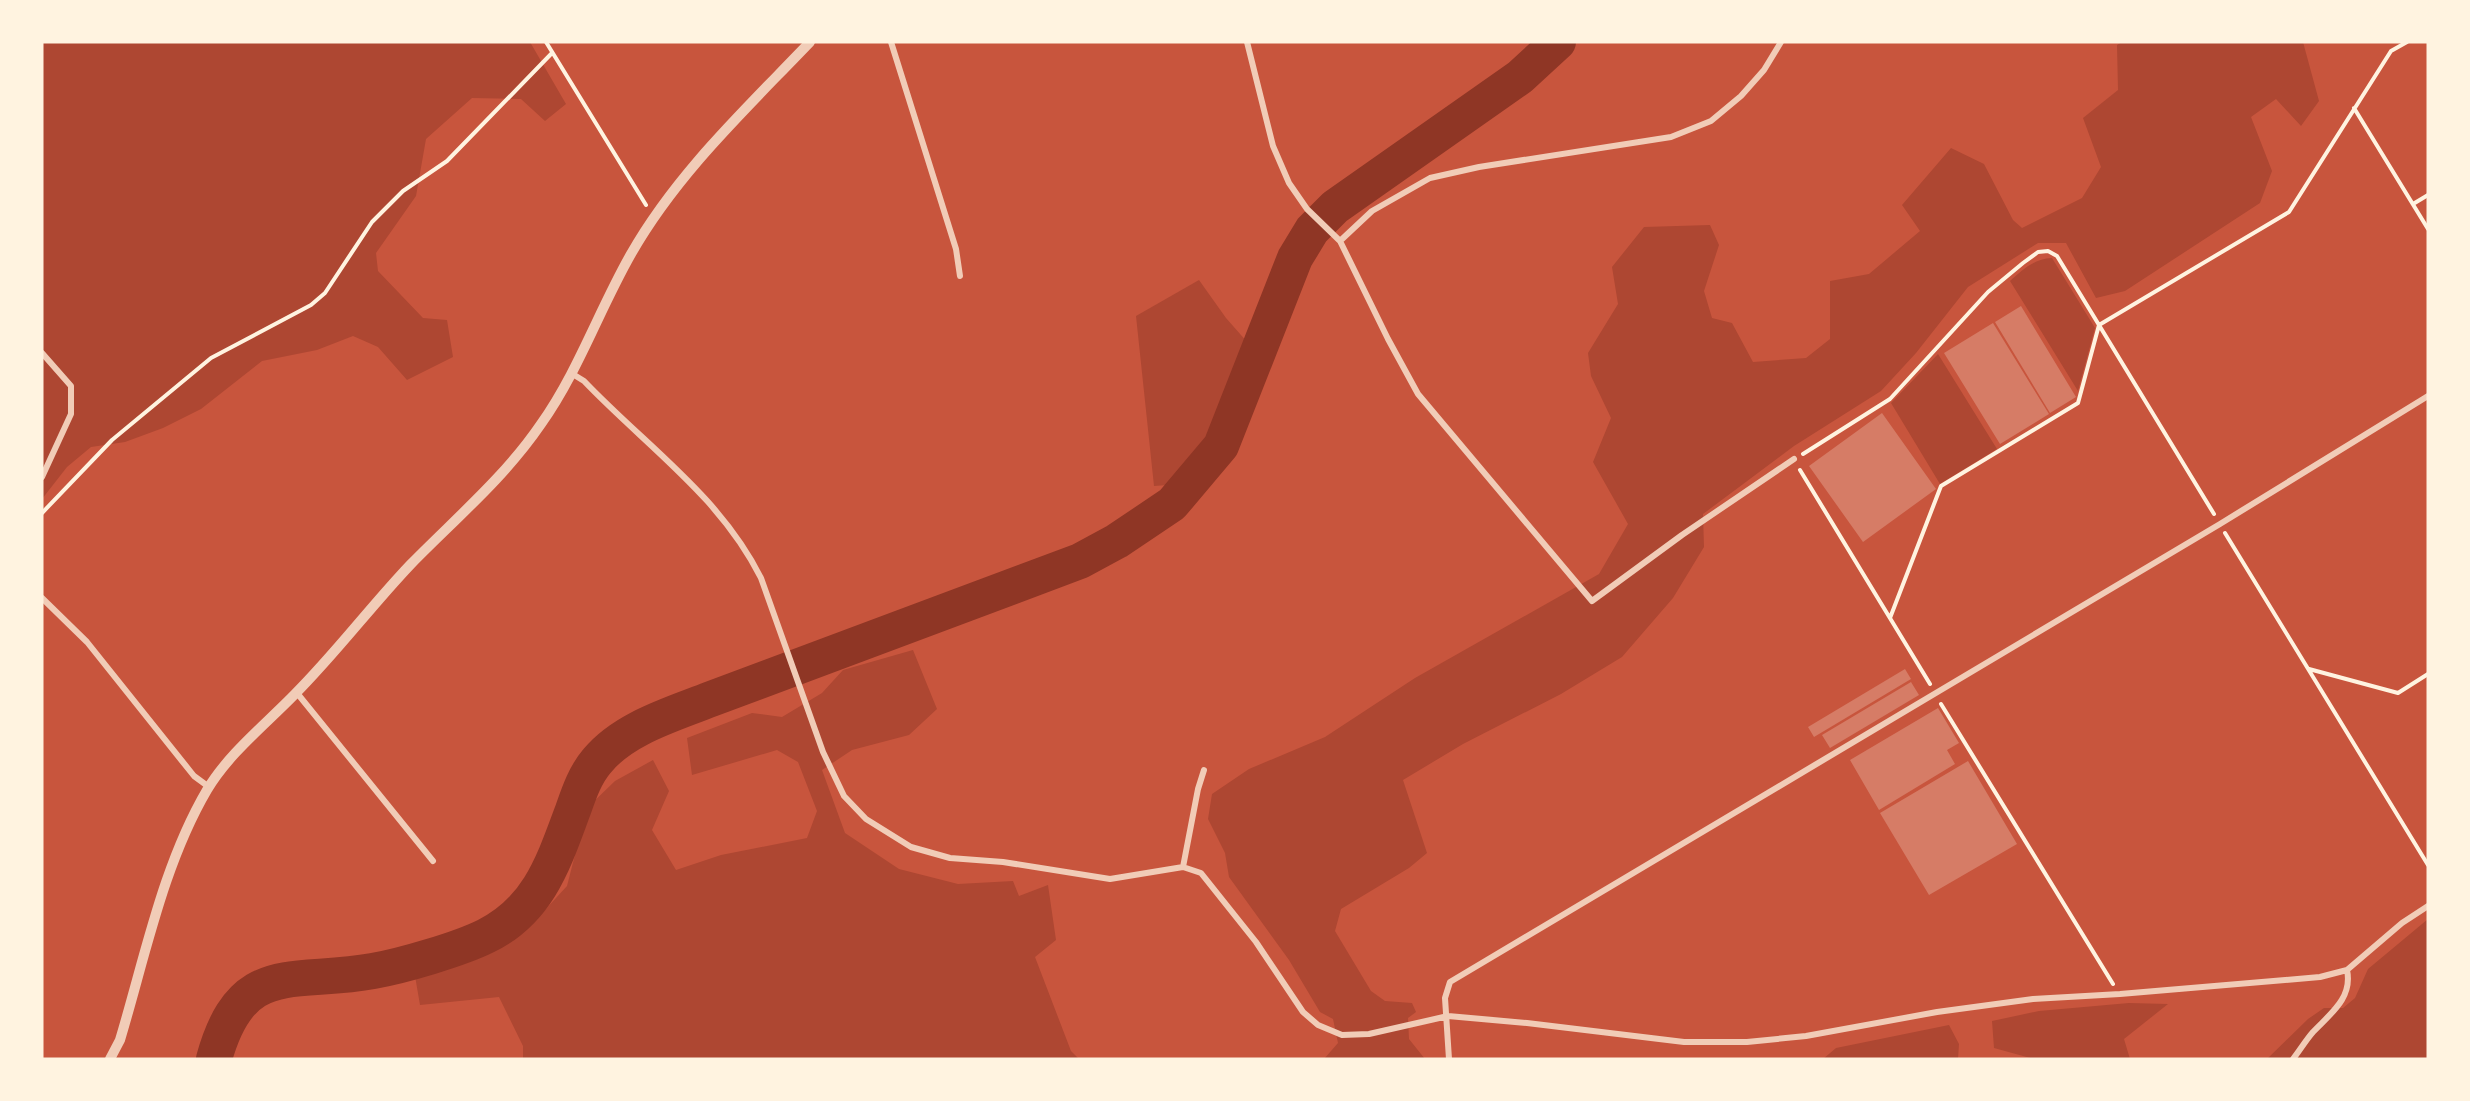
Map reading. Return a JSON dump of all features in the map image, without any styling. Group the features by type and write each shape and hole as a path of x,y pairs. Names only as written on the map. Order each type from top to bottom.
{"street":[{"path":"110,1059 120,1040 172,866 208,788 242,747 297,693 409,566 515,458 542,423 571,374 630,255 656,214 702,155 810,42"},
{"path":"891,42 956,249 960,276"},
{"path":"1247,42 1273,146 1288,183 1307,209 1340,241 1388,339 1419,394 1592,601 1682,535 1794,459"},
{"path":"1340,241 1372,211 1430,178 1479,167 1671,137 1711,121 1741,96 1764,70 1781,42"},
{"path":"42,353 71,386 71,414 42,477"},
{"path":"571,374 584,381 715,506 749,554 761,578 823,752 844,796 867,819 911,847 950,858 1003,862 1110,879 1183,867 1202,873 1220,892 1304,1012 1318,1025 1342,1035 1369,1034 1448,1016 1684,1042 1748,1042 1806,1035 2022,1000 2320,977 2347,970 2402,923 2428,906"},
{"path":"1449,1059 1448,1016 1445,998 1450,982 2220,524 2428,396"},
{"path":"42,598 87,642 194,776 208,788"},
{"path":"297,693 433,861"},
{"path":"1183,867 1198,789 1204,770"},
{"path":"2294,1059 2311,1034 2338,1008 2350,983 2347,970"}],"path":[{"path":"546,42 648,207 656,214"},
{"path":"1890,618 1941,486 2078,403 2099,325 2289,212 2391,51 2407,42"},
{"path":"42,513 112,440 211,358 311,305 325,293 372,222 403,190 447,161 552,53"},
{"path":"2354,108 2428,228"},
{"path":"2413,204 2428,195"},
{"path":"2120,994 1794,459 1890,399 1988,292 2038,252 2048,251 2057,256 2428,865"},
{"path":"2308,669 2398,693 2428,674"}],"shaded area":[{"path":"42,42 530,42 566,104 545,121 521,99 472,98 426,139 416,196 376,253 378,271 423,318 447,320 453,357 407,380 378,347 353,336 317,350 262,361 201,409 163,428 125,442 91,447 67,467 42,499"},
{"path":"2122,42 2303,42 2319,101 2301,126 2276,99 2251,117 2272,171 2260,203 2125,291 2096,298 2066,243 2038,243 1968,287 1916,353 1881,391 1794,446 1703,514 1704,547 1673,598 1622,657 1561,694 1463,744 1403,780 1427,853 1409,868 1341,909 1335,931 1371,991 1385,1001 1412,1003 1416,1012 1408,1018 1409,1039 1425,1059 1324,1059 1338,1043 1333,1019 1320,1012 1289,960 1229,877 1225,853 1208,819 1212,794 1249,769 1325,737 1415,678 1599,574 1628,524 1593,462 1611,418 1591,376 1588,353 1618,304 1612,267 1644,227 1710,225 1719,245 1704,291 1712,318 1732,323 1753,362 1806,358 1830,339 1830,281 1869,274 1920,231 1902,205 1951,148 1984,164 2013,220 2022,228 2082,198 2101,167 2083,118 2118,90 2117,45"},
{"path":"2052,258 2095,328 2078,391 2010,281 2034,263"},
{"path":"1199,280 1226,318 1248,343 1225,402 1197,452 1168,485 1154,486 1136,316"},
{"path":"1938,354 1997,449 1940,484 1891,403"},
{"path":"913,650 937,709 909,735 852,750 822,770 845,833 899,869 958,884 1013,881 1019,896 1048,885 1056,940 1035,957 1071,1051 1079,1059 523,1059 523,1046 499,997 420,1005 415,976 482,956 533,923 567,886 587,808 615,781 653,760 669,791 652,830 676,870 721,855 807,838 817,811 798,762 777,750 692,775 687,738 752,713 782,717 822,693 843,670"},
{"path":"2428,919 2428,1059 2267,1059 2308,1019 2324,1008 2343,1008 2355,998 2368,969"},
{"path":"2129,1003 2168,1004 2124,1039 2130,1059 2034,1059 1994,1048 1992,1021 2039,1011"},
{"path":"1949,1025 1959,1044 1958,1059 1823,1059 1836,1048"}],"building":[{"path":"2021,306 2076,397 2050,413 1995,322"},
{"path":"1993,323 2049,414 2000,444 1944,353"},
{"path":"1882,413 1936,489 1863,542 1809,466"},
{"path":"1905,669 1911,679 1814,737 1808,727"},
{"path":"1911,682 1919,695 1830,748 1822,735"},
{"path":"1938,708 1959,743 1947,750 1955,764 1879,810 1850,760"},
{"path":"1968,761 2017,844 1929,895 1880,813"}],"waterway":[{"path":"214,1059 226,1027 239,1005 255,991 274,983 294,979 373,971 431,957 486,936 504,925 519,913 542,882 559,848 583,784 593,766 608,749 635,731 681,710 1080,561 1117,541 1172,504 1221,446 1295,258 1312,230 1335,207 1520,77 1558,42"}]}
